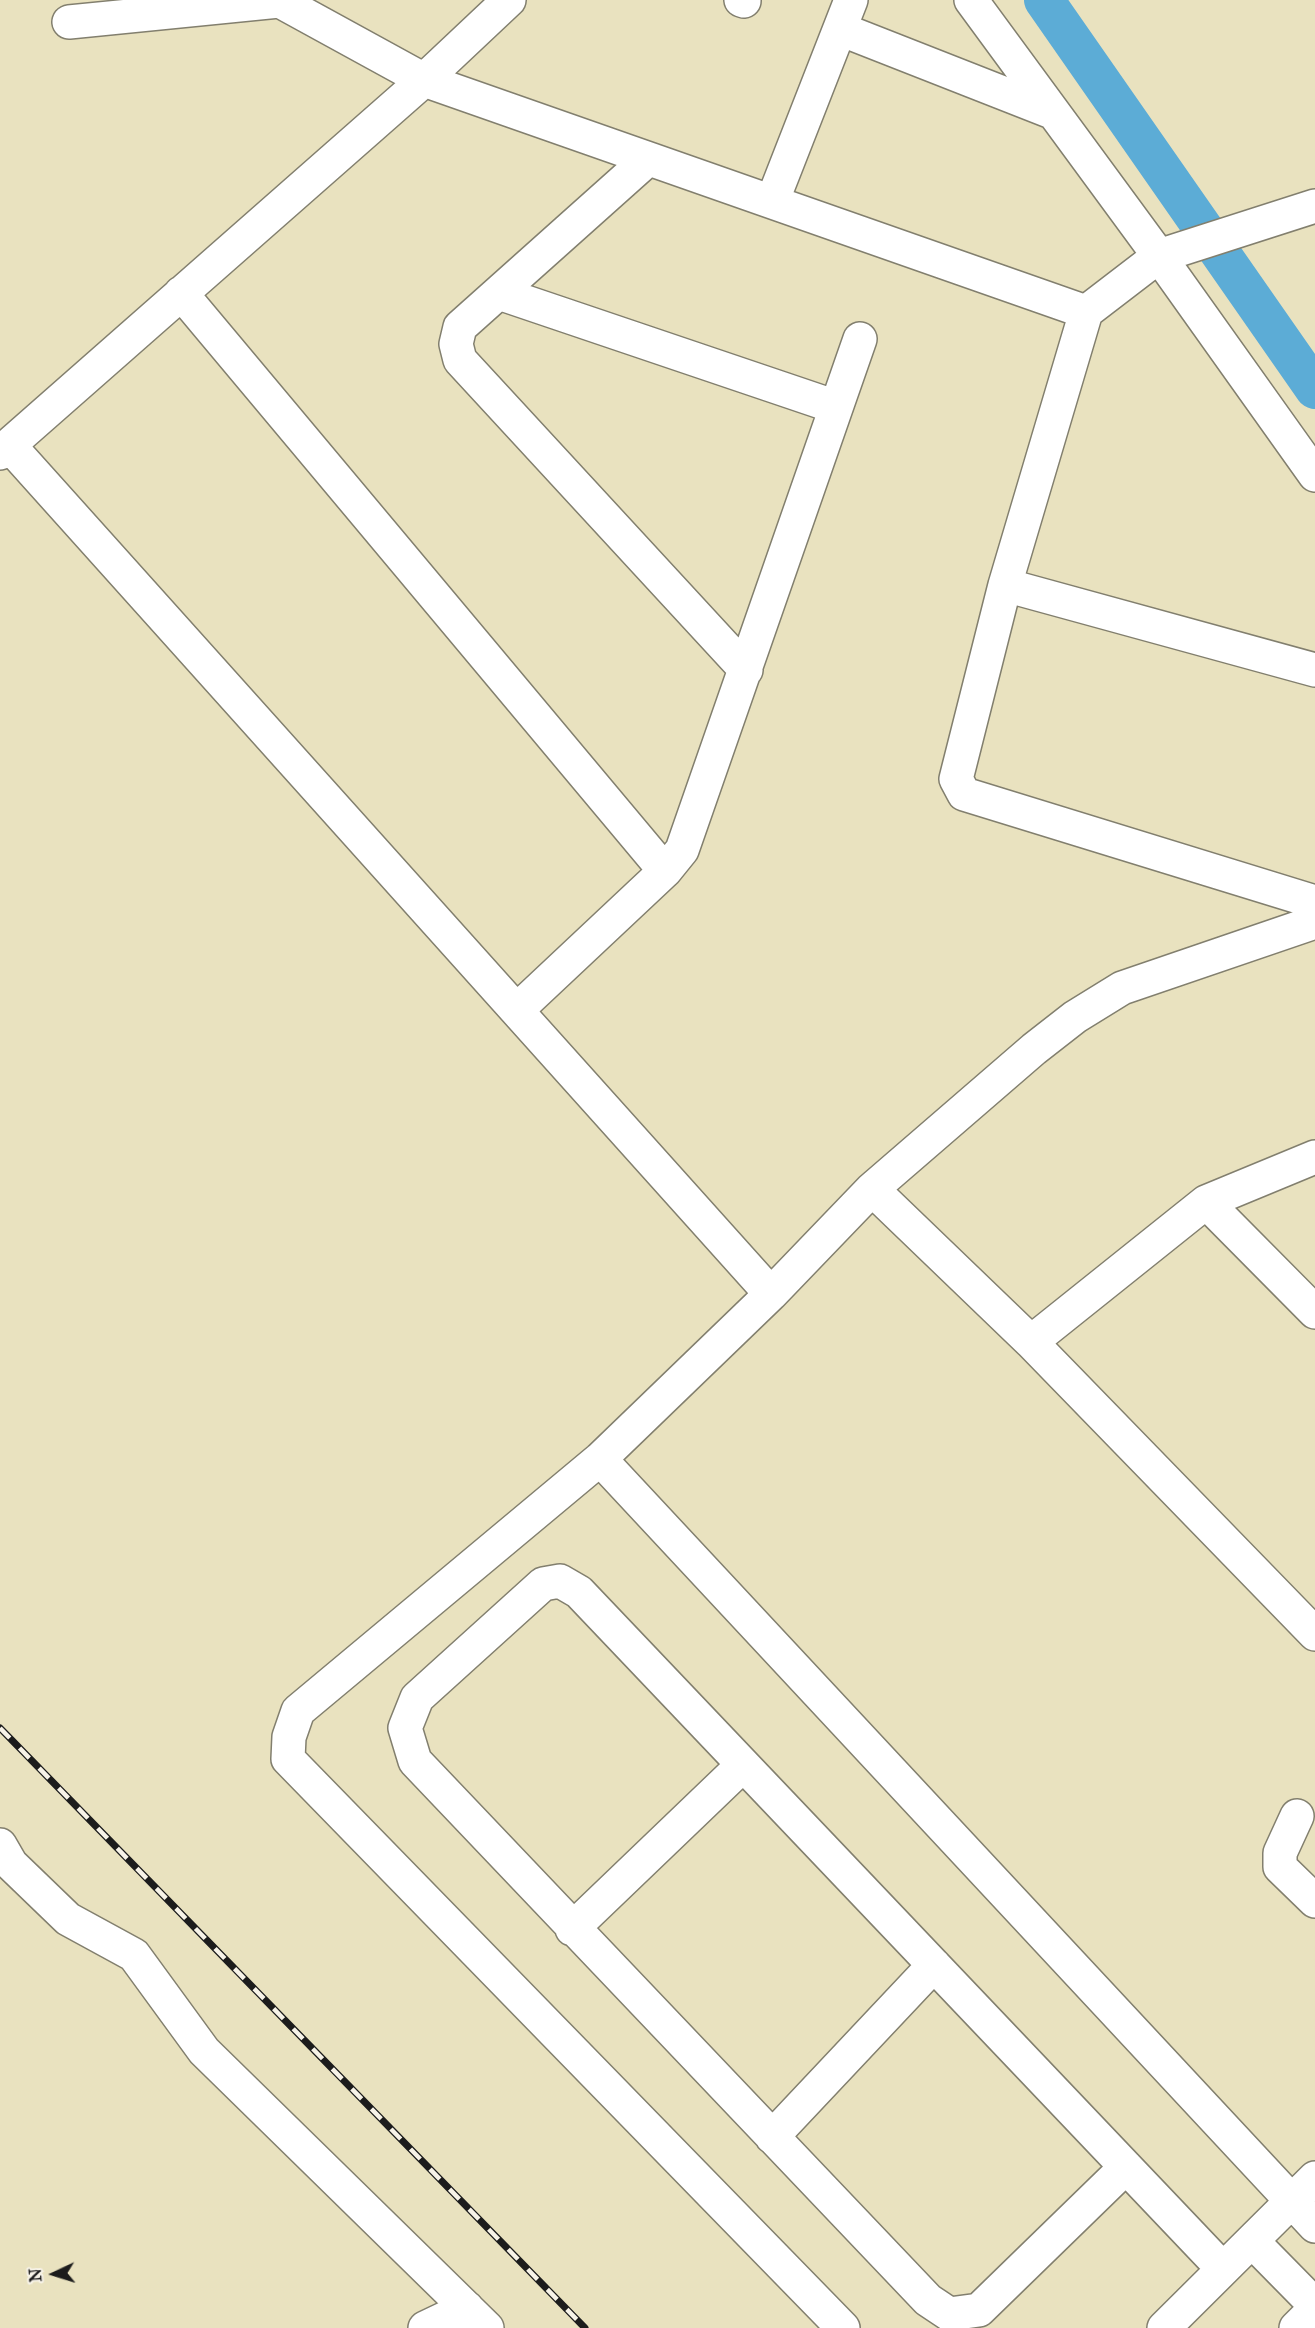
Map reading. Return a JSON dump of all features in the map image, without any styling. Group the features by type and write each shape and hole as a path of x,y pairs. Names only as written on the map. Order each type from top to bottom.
{"street":[{"path":"69,22 278,0 424,80 1086,312"},
{"path":"509,0 424,80 5,449 517,1010 771,1294"},
{"path":"971,0 1159,256 1315,475"},
{"path":"772,202 845,15 1054,113"},
{"path":"648,159 460,327 456,344 459,360 746,670"},
{"path":"1315,206 1159,256 1086,312 1005,585 956,778 964,794 1315,902"},
{"path":"182,293 664,871"},
{"path":"499,293 836,407"},
{"path":"517,1010 664,871 682,849 860,339"},
{"path":"1005,585 1315,670"},
{"path":"843,2328 288,1759 289,1737 298,1711 600,1459 771,1294 872,1189 1034,1049 1075,1017 1122,987 1315,922"},
{"path":"1031,1342 1206,1202 1315,1157"},
{"path":"872,1189 1031,1342 1315,1634"},
{"path":"1206,1202 1315,1312"},
{"path":"600,1459 1315,2226"},
{"path":"1126,2167 979,2310 949,2314 928,2300 572,1929 415,1761 405,1728 417,1698 543,1584 560,1581 579,1592 743,1765 934,1965 1223,2269"},
{"path":"572,1929 743,1765"},
{"path":"1298,1816 1280,1853 1280,1867 1315,1901"},
{"path":"0,1845 11,1864 68,1919 134,1956 204,2051 477,2318"},
{"path":"772,2137 934,1965"},
{"path":"1164,2328 1315,2178"},
{"path":"1251,2241 1315,2307 1296,2328"},
{"path":"425,2328 477,2318"}],"waterway":[{"path":"1044,0 1315,389"}],"railway":[{"path":"0,1728 585,2328"}]}
